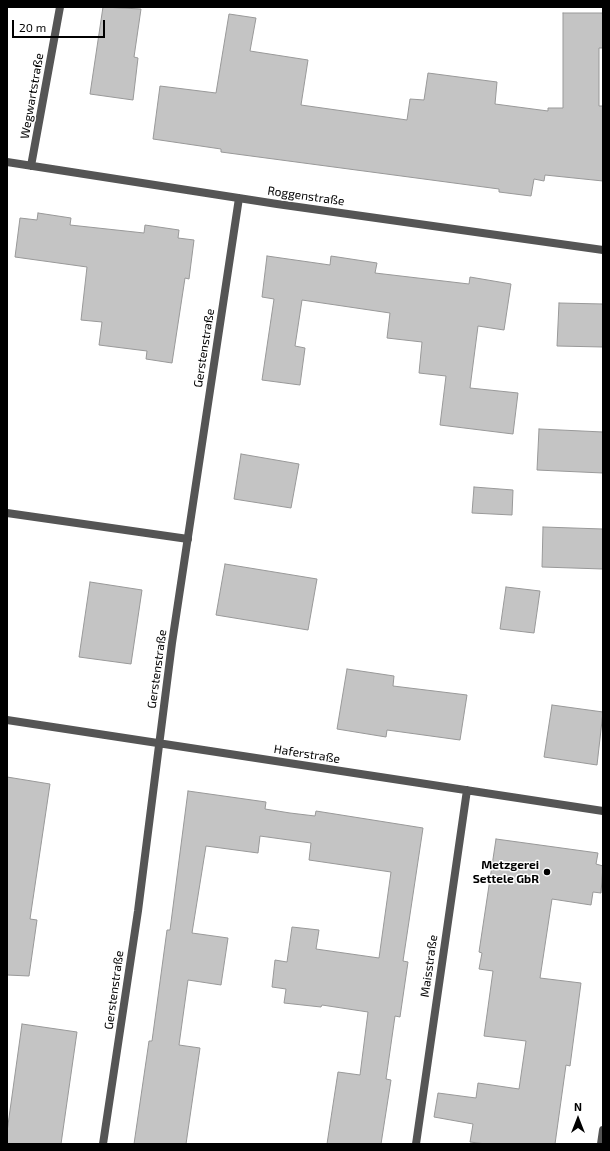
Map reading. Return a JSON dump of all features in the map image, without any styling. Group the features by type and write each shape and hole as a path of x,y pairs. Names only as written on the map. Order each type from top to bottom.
{"street":[{"name":"Wegwartstraße","path":"31,166 60,7"},
{"name":"Roggenstraße","path":"7,162 239,198 603,250"},
{"name":"Gerstenstraße","path":"103,1144 138,911 159,744 188,539 239,198"},
{"path":"7,513 188,539"},
{"name":"Haferstraße","path":"7,720 603,811"},
{"name":"Maisstraße","path":"416,1144 467,790"},
{"path":"601,1144 603,1130"}],"building":[{"path":"103,7 141,9 134,57 138,58 133,100 90,94"},
{"path":"563,13 603,13 603,48 599,48 599,106 603,106 603,181 545,175 544,181 534,179 531,196 499,192 499,189 221,152 221,149 153,139 160,86 216,93 229,14 256,18 250,51 308,60 301,105 407,120 410,99 424,100 428,73 497,82 495,104 548,111 548,108 563,108"},
{"path":"38,213 71,218 70,225 144,233 145,225 179,230 178,238 194,240 189,279 185,278 172,363 146,359 147,351 99,345 102,322 81,320 87,267 15,257 20,218 37,220"},
{"path":"267,256 330,265 331,256 377,263 375,273 469,284 470,277 511,284 504,330 478,326 470,388 518,393 513,434 440,425 446,376 419,373 422,342 387,338 390,313 302,300 295,346 305,348 300,385 262,380 274,299 262,297"},
{"path":"559,303 603,304 603,347 557,346"},
{"path":"539,429 603,432 603,473 537,470"},
{"path":"241,454 299,464 291,508 234,499"},
{"path":"474,487 513,490 512,515 472,513"},
{"path":"543,527 603,529 603,569 542,567"},
{"path":"225,564 317,579 308,630 216,615"},
{"path":"90,582 142,590 131,664 79,657"},
{"path":"506,587 540,591 534,633 500,629"},
{"path":"347,669 394,676 393,686 467,695 460,740 387,730 386,737 337,729"},
{"path":"552,705 603,712 597,765 544,757"},
{"path":"7,777 50,784 30,919 37,920 29,976 7,975"},
{"path":"188,791 266,802 265,809 290,813 315,816 316,811 423,828 403,961 408,962 400,1017 395,1016 386,1079 391,1080 381,1144 327,1144 338,1072 360,1075 368,1012 322,1005 321,1007 284,1003 286,989 272,987 275,960 287,962 292,927 319,930 316,949 379,958 391,872 309,860 311,843 260,836 258,853 206,846 192,933 228,938 221,985 188,980 179,1045 200,1048 186,1144 134,1144 149,1041 152,1041 167,930 170,930"},
{"path":"496,839 598,853 596,864 603,866 601,893 593,892 591,905 552,899 540,978 581,983 570,1066 566,1065 555,1144 486,1144 470,1142 473,1124 434,1117 438,1093 476,1098 478,1083 519,1089 526,1041 484,1036 493,971 479,969 482,953 479,952"},
{"path":"22,1024 77,1032 61,1144 7,1144 7,1132"}],"place":[{"name":"Metzgerei Settele GbR","path":"547,872"}]}
